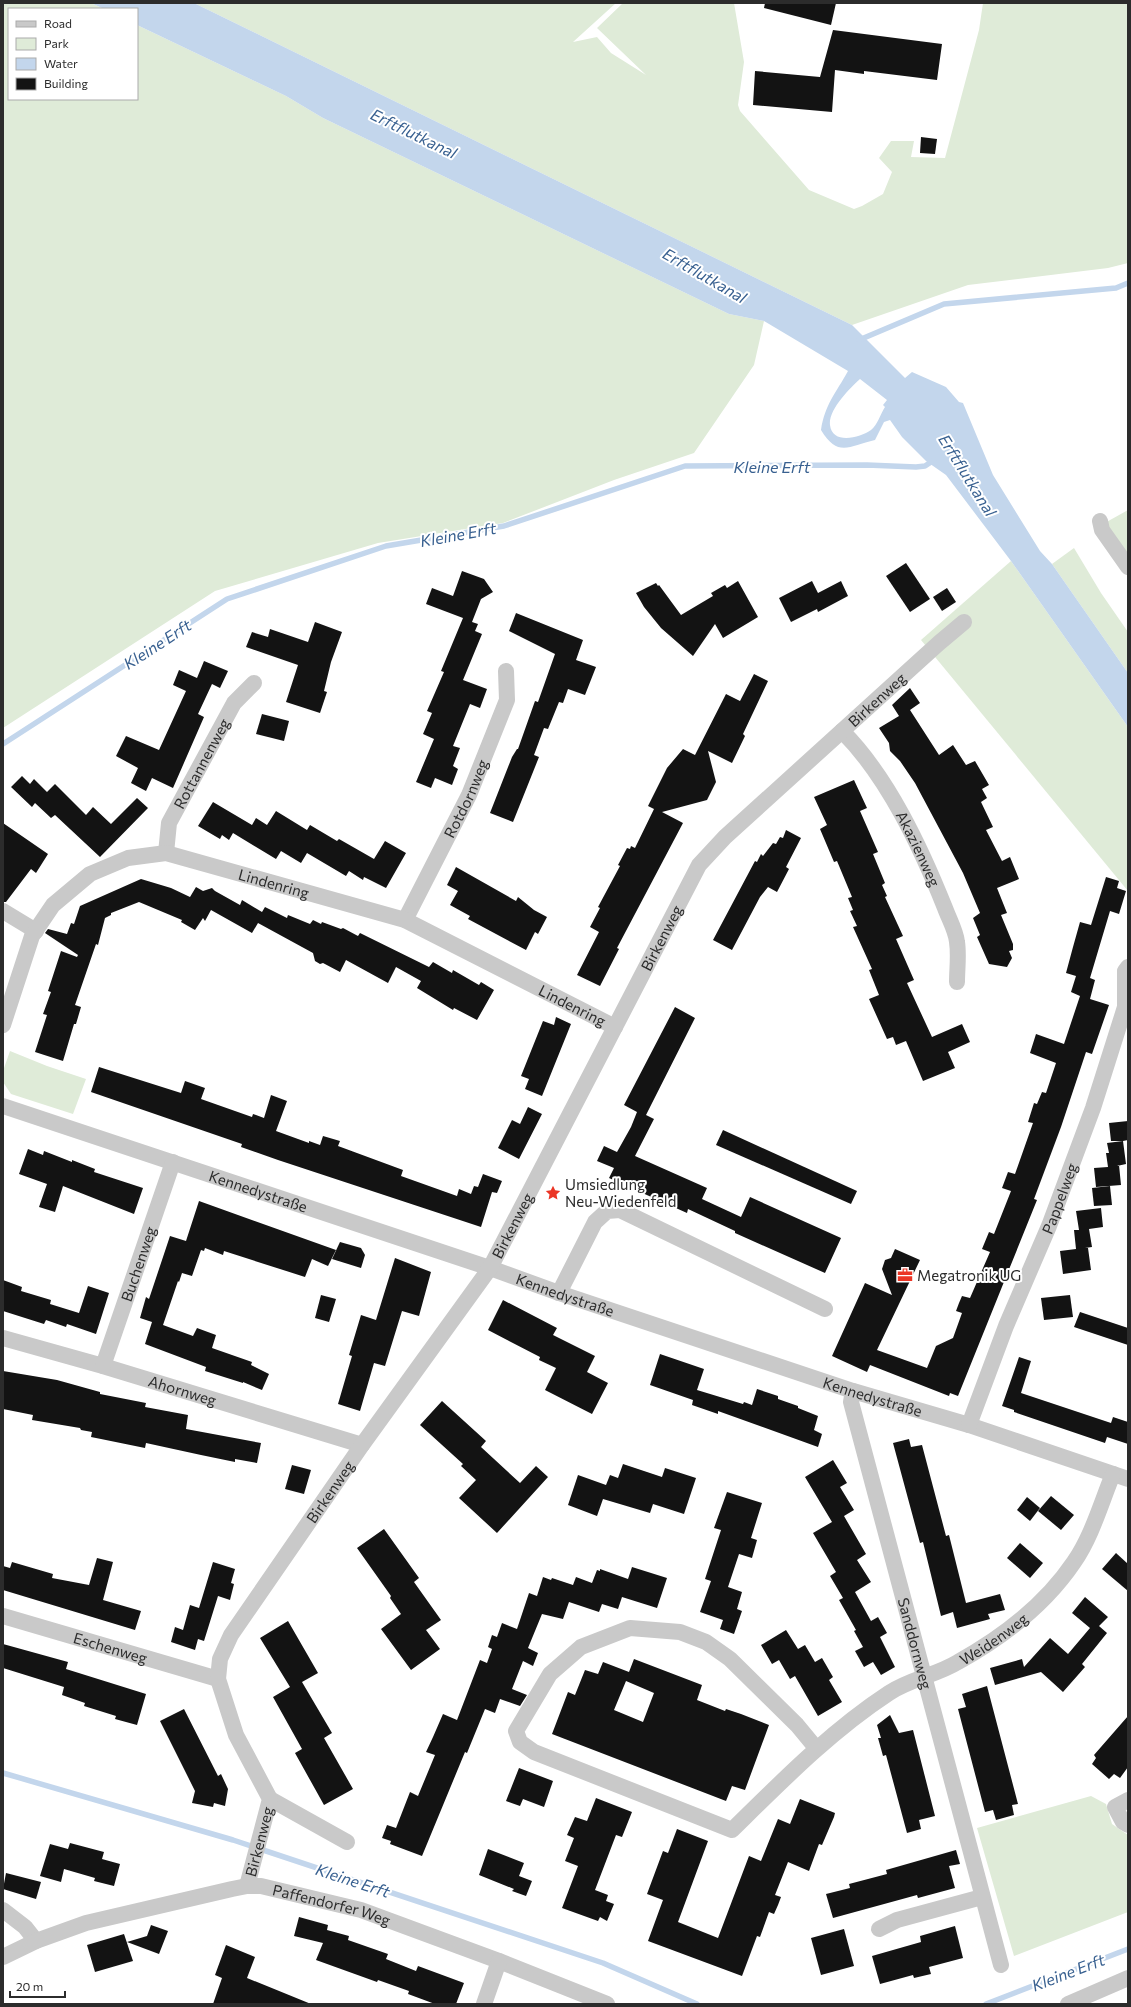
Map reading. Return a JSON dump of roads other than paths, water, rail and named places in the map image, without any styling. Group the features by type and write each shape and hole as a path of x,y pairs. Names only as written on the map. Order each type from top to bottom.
{"street":[{"path":"1100,521 1102,530 1128,567"},
{"name":"Birkenweg","path":"247,1886 270,1799 236,1736 218,1679 220,1659 231,1635 362,1445 490,1268 699,865 726,837 964,622"},
{"name":"Rotdornweg","path":"405,920 469,795 507,700 506,671"},
{"name":"Rottannenweg","path":"166,853 170,823 234,703 254,683"},
{"name":"Akazienweg","path":"842,731 856,745 870,763 900,812 932,876 958,941 957,982"},
{"name":"Lindenring","path":"3,1025 32,936 53,905 90,874 128,858 166,853 405,920 615,1027"},
{"path":"3,911 36,931"},
{"name":"Pappelweg","path":"969,1425 1006,1326 1049,1226 1093,1108 1125,1007 1125,971 1128,967"},
{"name":"Kennedystraße","path":"3,1106 490,1268 559,1293 853,1390 969,1425 1128,1479"},
{"name":"Buchenweg","path":"103,1366 174,1162"},
{"path":"559,1293 595,1222 607,1211 620,1210 825,1309"},
{"name":"Ahornweg","path":"3,1338 103,1366 362,1445"},
{"name":"Sanddornweg","path":"853,1390 850,1402 1001,1965"},
{"name":"Weidenweg","path":"816,1748 797,1725 730,1659 706,1642 680,1632 630,1628 581,1647 550,1674 516,1731 520,1742 534,1752 732,1830 816,1748 890,1692 956,1663 995,1640 1040,1604 1074,1562 1091,1531 1113,1474"},
{"name":"Eschenweg","path":"3,1616 218,1679"},
{"path":"270,1799 347,1842"},
{"path":"1128,1800 1115,1807 1123,1822 1128,1825"},
{"name":"Paffendorfer Weg","path":"3,1956 36,1941 86,1923 247,1886 261,1886 361,1910 499,1961 607,2004"},
{"path":"879,1929 897,1920 982,1897"},
{"path":"3,1910 25,1927 36,1941"},
{"path":"484,2004 499,1961"},
{"path":"1068,2004 1128,1978"}],"water":[{"name":"Erftflutkanal","path":"91,3 194,3 852,325 905,378 912,372 946,387 959,402 963,403 993,475 1040,551 1052,564 1128,673 1128,727 1011,561 946,475 926,461 902,437 890,420 884,422 875,440 845,448 833,444 827,439 821,430 825,413 848,371 764,321 729,314 323,118 286,96 138,25 138,8 102,8","holes":["860,379 887,400 883,405 885,407 875,426 866,433 847,438 836,435 832,431 830,425 832,413 840,400"]}],"waterway":[{"path":"859,340 944,304 1116,288 1128,283"},
{"name":"Kleine Erft","path":"3,744 227,599 386,546 504,526 685,466 867,465 916,467 925,466 934,460"},
{"name":"Kleine Erft","path":"3,1773 233,1840 603,1963 697,2004"},
{"name":"Kleine Erft","path":"986,2004 1128,1949"}],"place":[{"name":"Umsiedlung Neu-Wiedenfeld","path":"553,1193"},
{"name":"Megatronik UG","path":"905,1275"}]}
